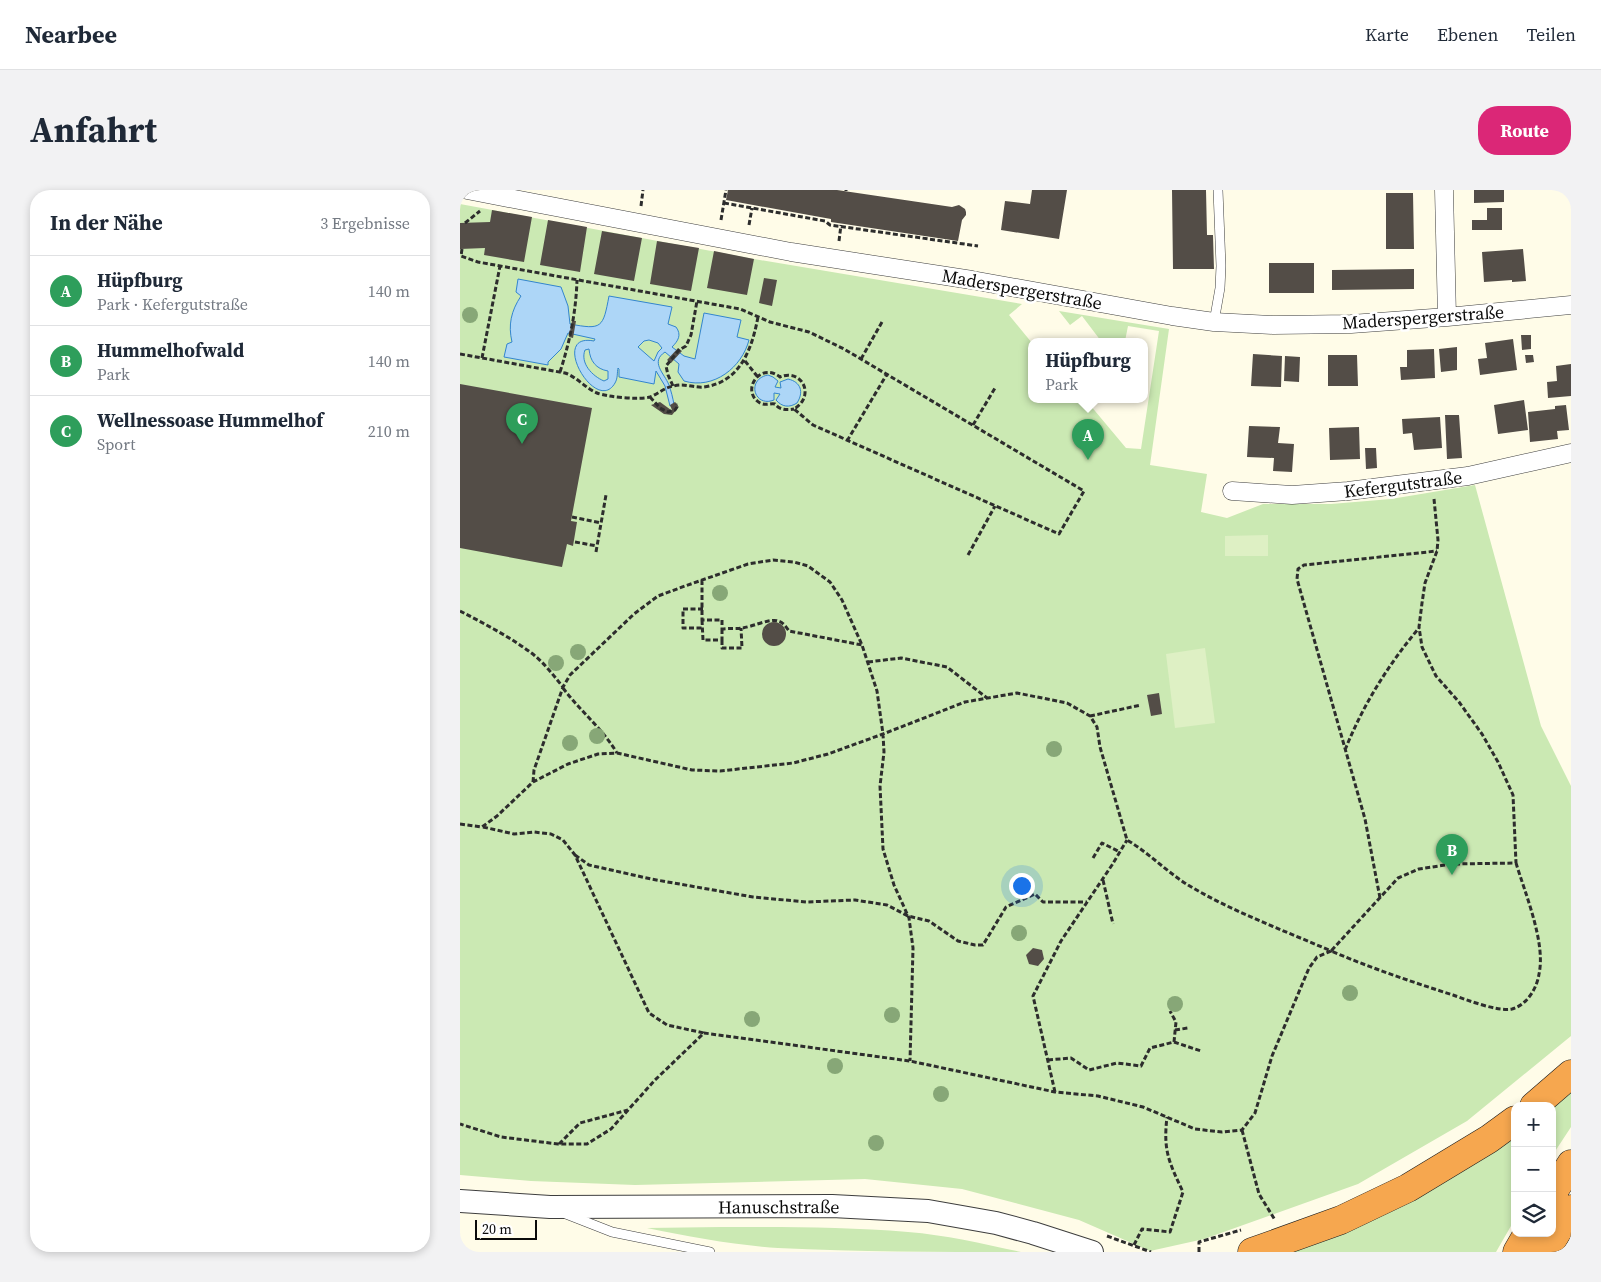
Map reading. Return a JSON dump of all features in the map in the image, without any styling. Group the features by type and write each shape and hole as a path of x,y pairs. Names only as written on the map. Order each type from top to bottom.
{"highway":[{"path":"1539,1102 1571,1074"},
{"path":"1253,1243 1341,1220 1408,1188 1489,1139 1511,1123"},
{"path":"1553,1192 1571,1164"},
{"path":"1528,1245 1571,1209"}],"street":[{"path":"1444,190 1447,317"},
{"name":"Maderspergerstraße","path":"474,191 791,252 972,280 1214,322 1304,325 1447,317 1571,305"},
{"name":"Kefergutstraße","path":"1232,491 1292,495 1348,491 1468,476 1571,452"},
{"name":"Hanuschstraße","path":"460,1201 550,1207 832,1206 928,1211 996,1222 1092,1252"}],"lane":[{"path":"1214,322 1220,288 1221,266 1218,190"},
{"path":"550,1207 612,1232 710,1252"}],"path":[{"path":"640,211 643,190"},
{"path":"720,226 726,190"},
{"path":"724,203 825,221 830,225 841,225 978,246"},
{"path":"464,223 487,206"},
{"path":"748,230 752,208"},
{"path":"838,246 841,225"},
{"path":"462,249 461,256 478,262 740,309 770,322 809,332 861,358 1084,491 1060,534 847,441 813,425 794,409"},
{"path":"482,358 500,266"},
{"path":"560,372 574,320 577,280"},
{"path":"673,386 667,370 668,362 681,348 686,346 691,335 697,301"},
{"path":"460,354 569,374 597,394 650,397 673,386 696,387 712,385 733,374 745,360 752,345 758,317"},
{"path":"861,358 882,322"},
{"path":"745,360 757,376"},
{"path":"763,373 773,373 780,378 790,376 800,380 805,395 802,403 794,409 784,410 775,404 764,405 756,400 752,393 752,383 757,376 763,373"},
{"path":"847,441 887,374"},
{"path":"973,425 995,388"},
{"path":"650,397 660,408 668,412 674,411 676,404"},
{"path":"482,827 497,816 533,782 568,764 598,754 617,753 692,770 720,771 793,763 828,754 965,702 1017,693 1067,703 1090,716 1097,727 1100,747 1127,840 1144,850 1186,884 1217,902 1377,970 1488,1007 1511,1009 1522,1005 1532,992 1540,974 1540,957 1535,925 1516,863 1514,795 1482,734 1431,668 1422,647 1419,627 1425,583 1437,551 1437,521 1432,481"},
{"path":"596,552 606,495"},
{"path":"968,554 995,506"},
{"path":"572,518 601,523"},
{"path":"575,542 596,546"},
{"path":"1380,898 1365,819 1297,579 1298,569 1304,565 1437,551"},
{"path":"533,782 534,770 562,687 570,675 634,614 658,596 748,564 773,560 794,562 808,566 830,582 842,600 862,645 877,691 884,734 880,786 883,849 894,885 908,916 913,948 910,1061"},
{"path":"702,580 702,640 722,640"},
{"path":"702,609 683,610 683,628 703,628"},
{"path":"460,611 514,642 534,656 551,672 574,703 610,741 617,753"},
{"path":"702,620 722,620 722,648 742,648 741,628"},
{"path":"722,628 741,628 770,620 784,624 789,631 862,645"},
{"path":"1345,751 1361,713 1378,683 1419,627"},
{"path":"868,662 902,658 947,667 987,698"},
{"path":"1090,716 1141,705"},
{"path":"460,824 514,834 534,832 551,834 563,840 575,855 650,1013 666,1025 704,1033 910,1061 1055,1092 1098,1096 1143,1107 1195,1129 1222,1132 1242,1130 1255,1113 1272,1056 1309,968 1317,957 1331,951 1398,878 1419,869 1452,864 1516,863"},
{"path":"1055,1092 1033,996 1061,941 1127,840"},
{"path":"1093,858 1102,843 1120,852"},
{"path":"575,855 589,865 651,879 776,900 806,902 855,900 887,905 908,916 929,921 958,941 975,945 983,945 1006,907 1035,894 1043,902 1087,902"},
{"path":"1103,879 1113,924"},
{"path":"1170,1012 1176,1022 1174,1042"},
{"path":"1175,1030 1188,1028"},
{"path":"460,1124 501,1137 558,1144 588,1144 611,1129 655,1080 704,1033"},
{"path":"1048,1060 1072,1058 1089,1070 1117,1064 1141,1066 1150,1048 1174,1042 1200,1051"},
{"path":"558,1144 580,1123 628,1110"},
{"path":"1134,1245 1142,1229 1170,1232 1183,1192 1168,1157 1165,1137 1167,1116"},
{"path":"1242,1130 1259,1194 1275,1220 1266,1223"},
{"path":"1198,1252 1199,1242 1253,1243"}],"green space":[{"path":"460,204 754,259 1022,304 1009,315 1028,338 1028,403 1088,403 1126,448 1141,449 1159,331 1128,326 1126,338 1099,338 1082,316 1070,325 1059,311 1169,329 1150,465 1207,474 1201,512 1227,518 1263,504 1331,504 1391,499 1475,485 1541,726 1571,786 1571,1036 1467,1121 1358,1184 1204,1239 1150,1251 1079,1220 962,1189 865,1179 635,1185 531,1181 460,1175"},
{"path":"1268,535 1268,556 1225,556 1225,536"},
{"path":"1205,648 1215,723 1175,728 1166,654"},
{"path":"1571,1084 1571,1127 1556,1150 1556,1102"},
{"path":"1511,1133 1511,1226 1496,1252 1293,1252"},
{"path":"647,1228 838,1228 922,1233 1021,1252 869,1251 778,1248 712,1240"}],"water":[{"path":"518,279 561,287 568,306 570,324 589,327 595,326 602,321 609,296 672,307 668,324 676,327 679,335 672,347 684,356 695,359 704,313 741,320 737,337 749,340 740,359 733,367 716,379 706,382 684,381 678,372 679,364 665,352 658,364 671,392 674,405 670,406 665,386 656,371 654,384 619,377 618,368 615,383 607,390 597,389 588,382 580,371 575,359 575,348 581,342 594,341 595,339 568,333 561,349 548,362 548,365 504,357 507,344 512,342 511,318 521,296 516,292","holes":["649,340 658,343 662,348 654,361 638,347 644,341","589,349 594,364 608,371 608,379 604,381 600,379 588,368 584,355 585,350"]},
{"path":"768,375 778,381 775,387 781,388 780,382 788,379 796,382 801,391 797,403 788,406 783,405 776,400 780,394 774,393 774,400 767,401 758,397 755,392 757,382"}],"building":[{"path":"728,190 837,190 952,207 959,205 965,209 966,215 962,220 958,241 831,222 831,219 726,200"},
{"path":"1032,190 1067,190 1059,239 1001,230 1005,201 1030,204"},
{"path":"1172,190 1206,190 1207,235 1213,235 1214,269 1173,269"},
{"path":"1474,190 1504,190 1504,202 1474,203"},
{"path":"1386,193 1413,193 1414,249 1386,249"},
{"path":"1487,208 1502,208 1502,230 1472,230 1472,220 1487,220"},
{"path":"492,210 532,217 524,262 484,255 485,248 460,249 460,223 490,222"},
{"path":"548,220 587,227 580,272 540,265"},
{"path":"602,231 642,238 634,281 594,274"},
{"path":"657,241 699,248 691,291 650,284"},
{"path":"1523,249 1526,281 1484,282 1482,252"},
{"path":"714,251 754,259 747,295 707,288"},
{"path":"1269,263 1314,263 1314,293 1269,293"},
{"path":"1414,269 1414,289 1332,290 1332,270"},
{"path":"764,278 777,280 772,306 759,303"},
{"path":"572,321 576,321 573,338 569,337"},
{"path":"1521,335 1531,335 1531,349 1522,350"},
{"path":"1513,339 1517,370 1480,375 1478,359 1487,358 1485,343"},
{"path":"1457,347 1457,370 1441,372 1439,349"},
{"path":"678,348 682,351 671,363 667,360"},
{"path":"1434,349 1435,378 1401,380 1400,367 1407,367 1407,350"},
{"path":"1253,354 1282,356 1281,387 1251,386"},
{"path":"1328,355 1357,355 1358,386 1328,386"},
{"path":"1525,355 1533,355 1534,362 1526,363"},
{"path":"1285,356 1300,357 1299,382 1284,381"},
{"path":"1571,364 1571,396 1548,398 1547,382 1557,381 1556,366"},
{"path":"460,384 592,408 571,521 577,522 573,546 567,544 562,567 460,548"},
{"path":"1524,400 1528,430 1498,434 1494,405"},
{"path":"660,402 672,410 670,405 675,402 678,405 677,409 672,415 664,414 651,405"},
{"path":"1566,405 1569,430 1557,431 1558,439 1530,442 1528,412 1555,409 1555,406"},
{"path":"1445,415 1459,415 1462,458 1447,459"},
{"path":"1440,417 1442,448 1414,450 1412,433 1403,434 1402,419"},
{"path":"1249,426 1280,427 1278,443 1294,444 1292,472 1273,471 1274,458 1247,457"},
{"path":"1359,427 1360,459 1330,460 1329,428"},
{"path":"1365,448 1376,448 1377,468 1366,469"},
{"path":"769,622 779,622 786,629 786,639 779,646 769,646 762,639 762,629"},
{"path":"1159,693 1162,714 1151,716 1147,695"},
{"path":"1033,948 1042,950 1044,959 1038,966 1029,964 1026,955"}],"place":[{"name":"Wellnessoase Hummelhof","path":"522,444"},
{"name":"Hüpfburg","path":"1088,460"},
{"name":"Hummelhofwald","path":"1452,875"}]}
